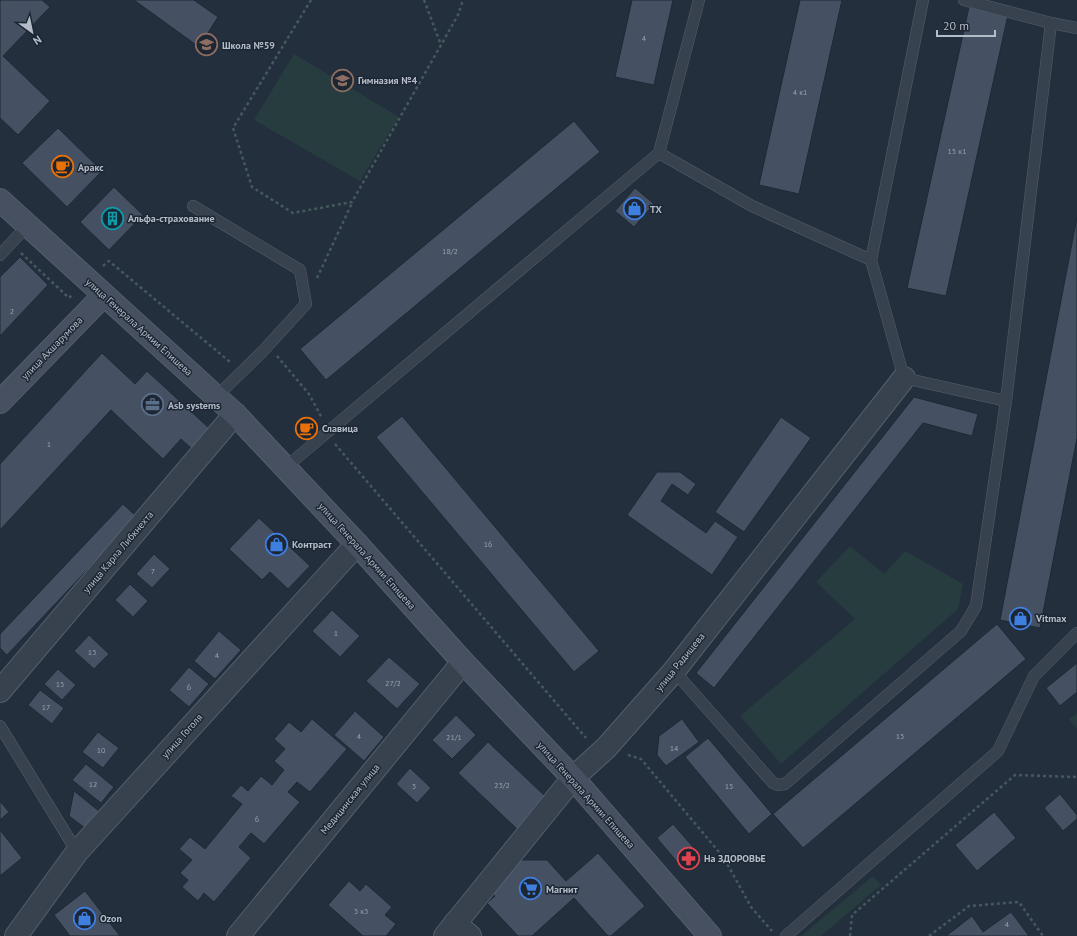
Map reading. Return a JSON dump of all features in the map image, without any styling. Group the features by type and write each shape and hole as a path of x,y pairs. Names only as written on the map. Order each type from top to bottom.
{"main road":[{"name":"улица Генерала Армии Епишева","path":"0,200 87,281 235,414 357,544 462,662 573,778 710,936"},
{"name":"улица Ахшарумова","path":"0,402 104,295"}],"street":[{"name":"улица Радищева","path":"457,932 573,778 606,748 674,671 904,378"},
{"name":"улица Карла Либкнехта","path":"0,691 235,414"},
{"name":"улица Гоголя","path":"16,936 77,852 357,544"},
{"name":"Медицинская улица","path":"238,936 462,662"}],"lane":[{"path":"286,467 659,153 699,0"},
{"path":"923,0 871,260 904,378 1006,402"},
{"path":"964,0 1051,24 1077,28"},
{"path":"674,671 773,783 778,785 784,784 961,631 969,619 976,606 1006,402 1051,24"},
{"path":"659,153 752,206 871,260"},
{"path":"192,206 300,270 306,304 262,352 216,397"},
{"path":"0,255 27,226"},
{"path":"786,936 998,751 1034,676 1077,633"},
{"path":"0,726 77,852"}],"path":[{"path":"311,0 233,128 252,187 293,213 352,202"},
{"path":"424,0 441,46"},
{"path":"306,304 352,202 458,16 463,0"},
{"path":"11,243 69,298 109,261 232,364"},
{"path":"262,352 270,348 309,394 337,447 583,737 606,748 641,759 724,858 751,907 776,936"},
{"path":"850,936 852,916 1014,775 1077,777"},
{"path":"929,936 969,906 1019,902 1043,936"}],"green space":[{"path":"294,54 399,117 360,181 254,120"},
{"path":"850,546 884,574 905,551 963,584 958,609 781,764 740,716 855,619 816,582"},
{"path":"1077,713 1077,729 1069,719"},
{"path":"873,876 881,885 821,936 801,936"}],"building":[{"path":"0,0 42,0 50,7 3,56 50,101 18,135 0,118"},
{"path":"134,0 194,0 218,17 199,47"},
{"path":"632,0 673,0 654,85 615,77"},
{"path":"800,0 842,0 799,194 759,185"},
{"path":"969,7 1008,15 946,296 907,288"},
{"path":"574,121 600,152 326,380 300,349"},
{"name":"Аракс","path":"58,128 102,171 67,207 22,163"},
{"name":"Альфа-страхование","path":"114,187 143,215 109,250 80,222"},
{"path":"635,188 654,204 634,227 615,211"},
{"path":"1077,217 1077,438 1040,628 1000,620"},
{"path":"20,257 48,285 0,336 0,277"},
{"path":"102,353 135,384 147,371 210,429 192,449 181,439 163,459 111,410 0,530 0,464"},
{"path":"914,397 978,414 972,436 923,423 714,688 696,673"},
{"path":"402,416 599,651 574,672 376,437"},
{"path":"781,417 811,438 744,532 715,512"},
{"path":"657,472 680,472 696,484 688,495 672,484 661,501 706,533 715,521 738,537 712,575 627,515"},
{"path":"123,504 137,517 7,655 0,648 0,634"},
{"path":"259,518 310,566 288,589 270,572 262,580 229,549"},
{"path":"154,554 170,569 152,588 136,574"},
{"path":"130,584 148,601 133,617 115,600"},
{"path":"332,610 360,636 340,657 312,631"},
{"path":"997,624 1026,659 803,848 773,814"},
{"path":"219,631 241,650 215,679 194,661"},
{"path":"89,635 109,654 94,669 74,651"},
{"path":"389,657 420,684 397,709 366,681"},
{"path":"1077,663 1077,692 1060,706 1046,688"},
{"path":"189,667 209,684 189,707 169,690"},
{"path":"58,669 76,685 62,700 44,684"},
{"path":"40,690 64,708 52,724 28,705"},
{"path":"355,711 384,737 364,761 334,735"},
{"path":"456,715 476,735 452,759 432,740"},
{"path":"312,719 347,749 310,792 297,782 288,792 300,802 264,844 251,833 239,847 251,858 214,902 204,893 198,901 182,887 188,880 180,873 192,860 179,849 190,837 205,849 242,804 231,796 241,785 248,791 261,776 272,785 284,770 274,761 285,749 274,739 289,722 301,732"},
{"path":"682,719 699,742 666,766 657,755 659,736"},
{"path":"98,732 119,748 103,768 82,752"},
{"path":"708,738 772,814 749,834 685,757"},
{"path":"488,742 546,797 518,830 458,773"},
{"path":"86,764 114,787 101,803 72,780"},
{"path":"410,768 431,788 417,803 396,784"},
{"path":"74,791 99,811 85,828 69,816"},
{"path":"1060,794 1077,815 1077,819 1063,831 1044,808"},
{"path":"0,801 9,812 0,820"},
{"path":"994,812 1016,838 977,871 955,845"},
{"path":"673,824 700,855 683,869 657,838"},
{"path":"0,830 22,858 0,876"},
{"path":"598,853 645,906 611,936 608,936 574,898 532,936 518,936 487,903 495,896 486,886 515,860 547,860 566,881"},
{"path":"349,881 360,891 366,884 392,907 385,915 396,924 386,936 363,936 328,905"},
{"path":"85,891 120,936 70,936 54,915"},
{"path":"1011,912 1029,936 946,936 972,916 983,932"}],"place":[{"name":"Школа №59","path":"207,45"},
{"name":"Гимназия №4","path":"343,80"},
{"name":"Аракс","path":"62,167"},
{"name":"ТХ","path":"635,209"},
{"name":"Альфа-страхование","path":"112,218"},
{"name":"Asb systems","path":"152,405"},
{"name":"Славица","path":"306,428"},
{"name":"Контраст","path":"276,544"},
{"name":"Vitmax","path":"1020,618"},
{"name":"На ЗДОРОВЬЕ","path":"689,858"},
{"name":"Магнит","path":"531,889"},
{"name":"Ozon","path":"85,918"}]}
